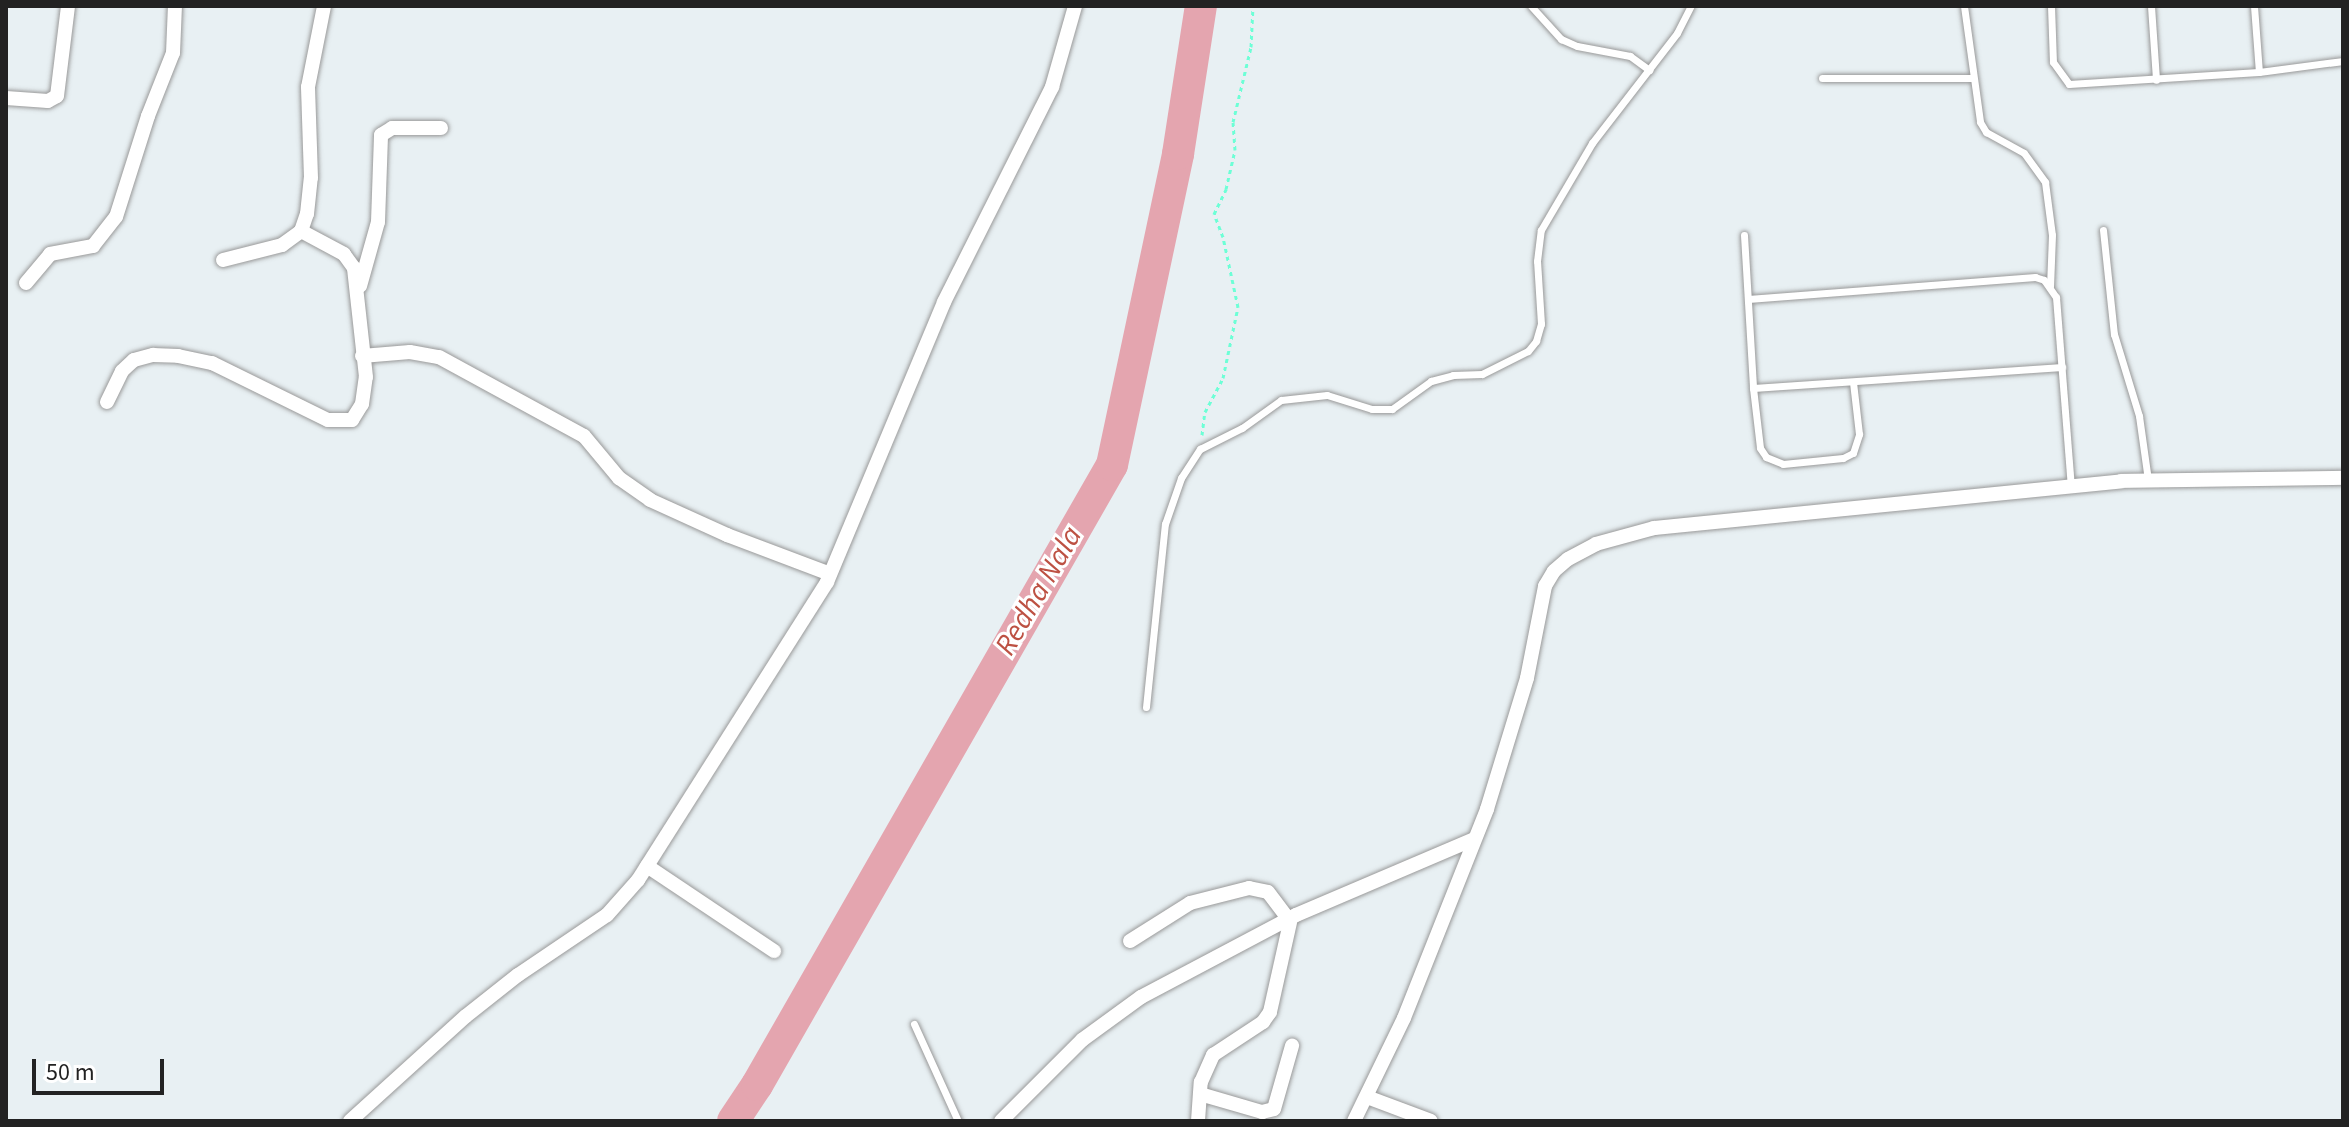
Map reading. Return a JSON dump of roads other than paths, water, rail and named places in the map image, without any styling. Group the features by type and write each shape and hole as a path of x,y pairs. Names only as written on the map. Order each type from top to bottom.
{"street":[{"path":"6,98 48,101 57,96 68,6"},
{"path":"26,283 50,254 93,246 116,217 148,116 173,53 175,6"},
{"path":"223,260 282,245 301,231 307,214 311,178 308,87 324,6"},
{"path":"350,1121 466,1016 518,975 607,915 647,866 803,625 830,574 944,302 1052,87 1075,6"},
{"path":"358,290 378,222 381,135 392,128 441,128"},
{"path":"107,402 122,371 134,360 153,355 178,356 212,363 328,420 352,420 362,404 366,377 358,290 350,259 301,231"},
{"path":"362,356 410,352 439,357 507,397 584,436 619,478 650,500 727,535 830,574"},
{"path":"1354,1121 1404,1018 1487,809 1527,678 1545,586 1554,571 1568,559 1596,544 1654,528 2148,480 2343,478"},
{"path":"1001,1121 1110,1017 1141,997 1290,919 1474,839"},
{"path":"647,866 774,951"},
{"path":"1130,941 1190,903 1249,888 1268,892 1290,919"},
{"path":"1198,1121 1200,1094 1213,1055 1263,1022 1270,1012 1290,919"},
{"path":"1200,1094 1262,1112 1274,1109 1292,1046"},
{"path":"1367,1097 1431,1121"}],"lane":[{"path":"1531,6 1561,39 1577,46 1630,56 1649,70"},
{"path":"1146,707 1165,524 1181,478 1200,449 1242,428 1281,400 1311,394 1327,395 1372,409 1392,409 1431,381 1453,375 1482,374 1528,351 1536,341 1541,324 1537,261 1541,230 1592,143 1649,70 1691,6"},
{"path":"1964,6 1976,110 1986,132 2024,153 2045,182 2052,235 2050,286"},
{"path":"2051,6 2053,62 2069,84 2259,72 2343,61"},
{"path":"2151,6 2156,80"},
{"path":"2254,6 2259,72"},
{"path":"1822,78 1972,78"},
{"path":"2103,230 2114,334 2139,416 2148,480"},
{"path":"1744,235 1753,388 1760,448 1766,457 1783,464 1843,458 1853,453 1859,434 1853,382"},
{"path":"1748,299 2035,277 2050,286 2056,297 2071,486"},
{"path":"1753,388 2062,367"},
{"path":"914,1024 958,1121"}],"waterway":[{"name":"Redha Nala","path":"733,1121 757,1085 1112,465 1178,154 1201,6"}]}
